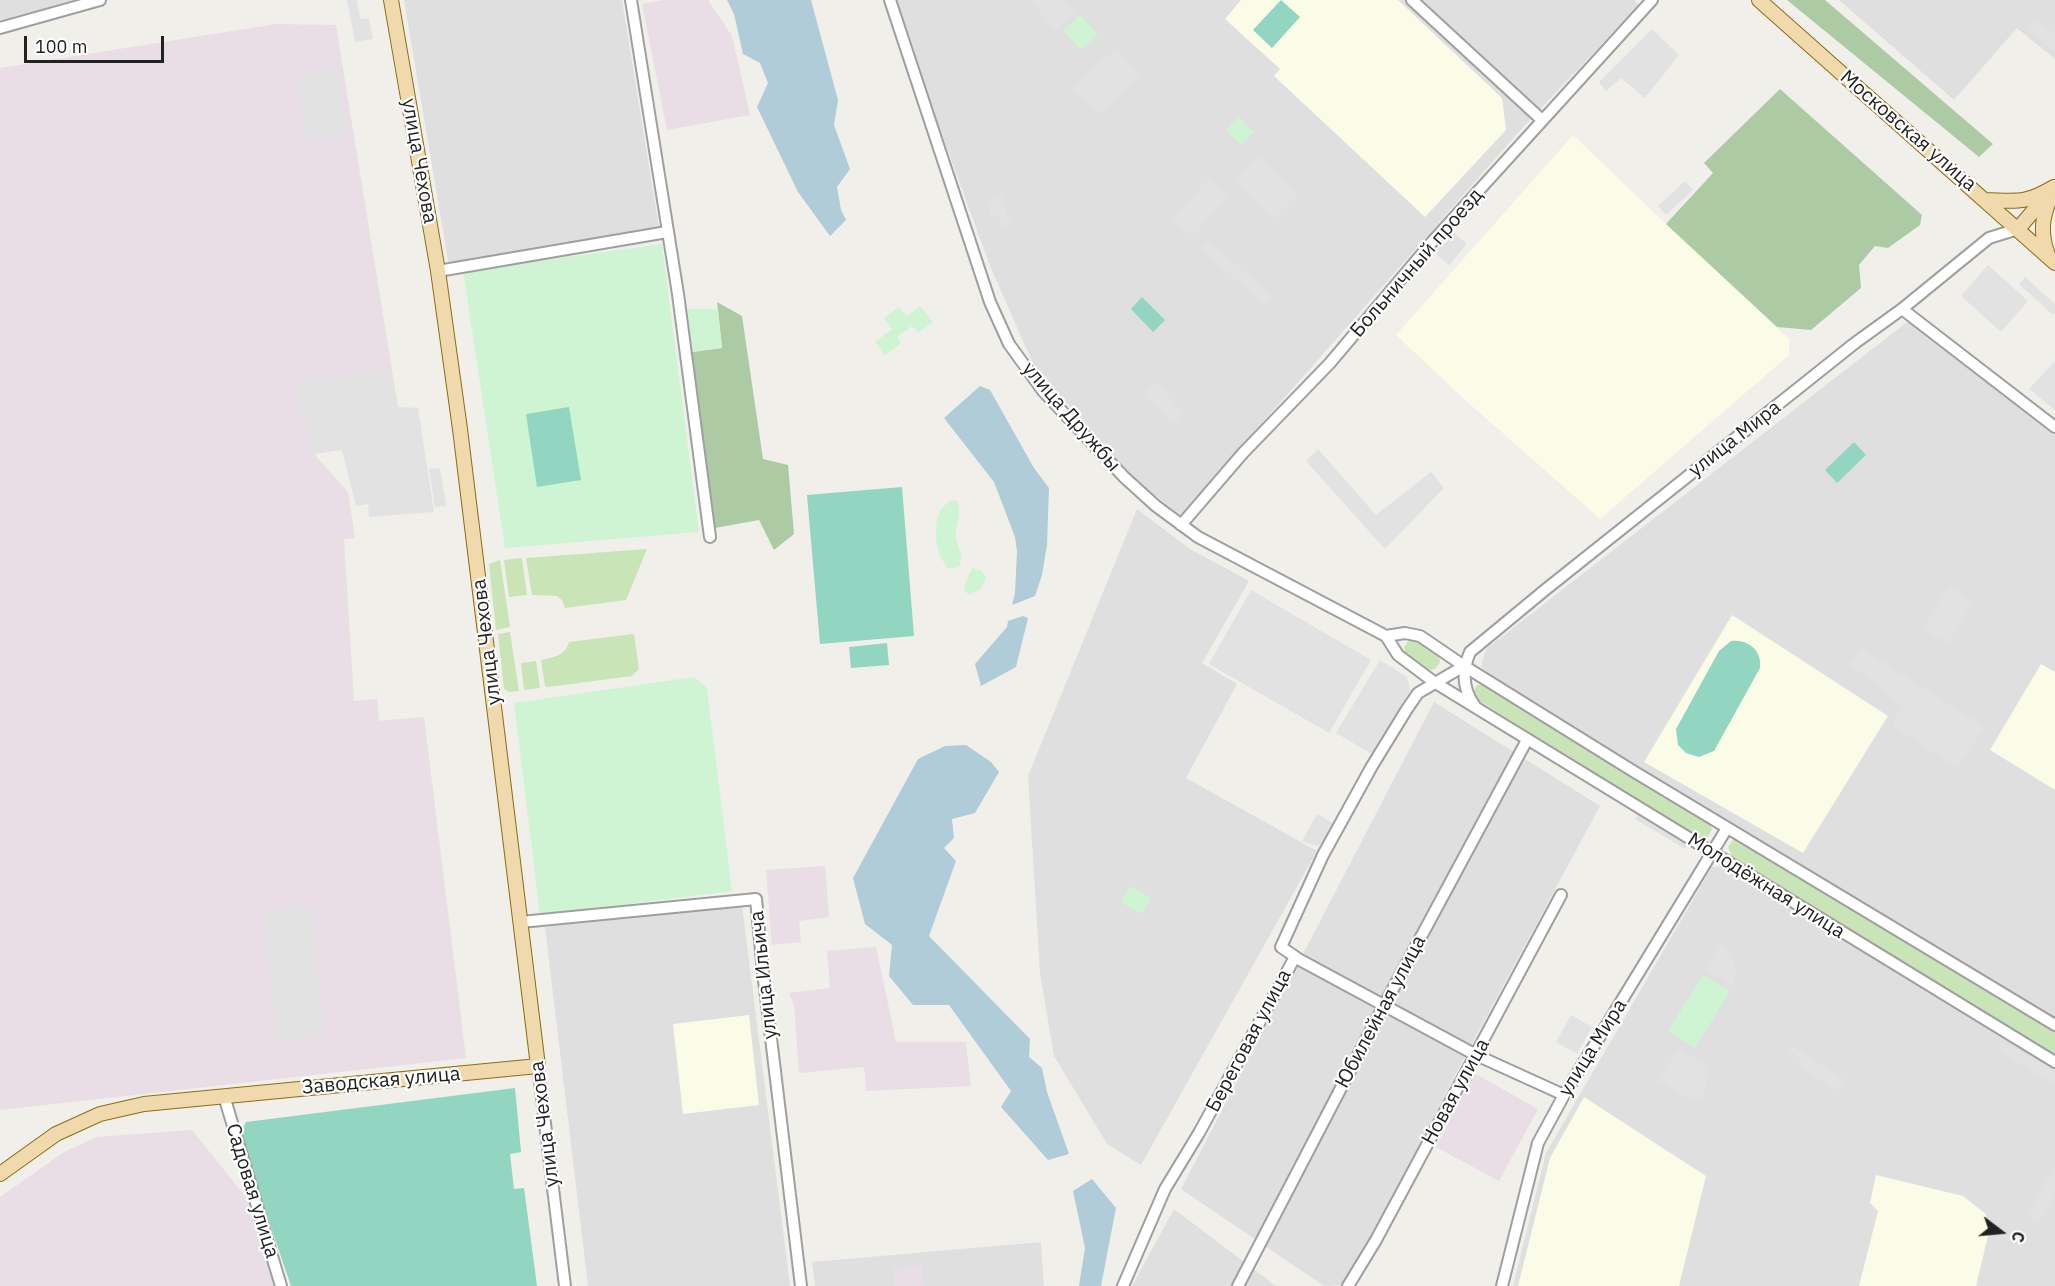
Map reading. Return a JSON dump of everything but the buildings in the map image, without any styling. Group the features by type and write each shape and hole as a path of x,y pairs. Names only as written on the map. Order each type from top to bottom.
{"main road":[{"name":"улица Чехова","path":"391,0 438,271 472,519 538,1066"},
{"name":"Московская улица","path":"1759,0 2052,260"},
{"path":"1986,201 2020,201 2035,198 2054,186"},
{"path":"2018,229 2054,186"},
{"path":"2052,260 2043,240 2042,224 2045,208 2054,186"},
{"name":"Заводская улица","path":"0,1174 56,1134 100,1114 144,1104 538,1066"}],"street":[{"path":"0,28 100,0"},
{"path":"631,0 678,294 710,537"},
{"name":"улица Дружбы","path":"890,0 981,277 1009,344 1043,391 1124,477 1181,525 1198,537 1386,636 1398,656 1434,682"},
{"path":"1412,0 1542,120"},
{"name":"Больничный проезд","path":"1181,525 1243,453 1330,363 1432,242 1648,2"},
{"name":"улица Мира","path":"1464,666 1470,652 1545,590 1855,343 1902,309 1989,238 2018,229"},
{"path":"438,271 667,232"},
{"path":"1902,309 2055,427"},
{"name":"улица Дружбы","path":"1386,636 1405,633 1420,636 1464,666"},
{"path":"1464,666 1466,690 1474,704"},
{"name":"Молодёжная улица","path":"1464,666 1726,828 2055,1025"},
{"name":"Береговая улица","path":"1123,1286 1165,1189 1199,1133 1295,957 1281,947 1323,855 1372,766 1418,693 1464,666"},
{"path":"1474,704 1470,687 1474,682 1488,680"},
{"name":"Молодёжная улица","path":"1434,682 1474,704 1527,740 2055,1062"},
{"name":"Юбилейная улица","path":"1238,1286 1384,1006 1527,740"},
{"name":"улица Мира","path":"1502,1286 1538,1143 1564,1095 1726,828"},
{"name":"Новая улица","path":"1348,1286 1376,1240 1561,895"},
{"name":"улица Ильича","path":"521,922 756,899 763,978 801,1286"},
{"path":"1295,957 1476,1055 1564,1095"},
{"name":"улица Чехова","path":"538,1066 565,1286"},
{"name":"Садовая улица","path":"224,1096 281,1286"}],"shaded area":[{"path":"0,0 74,0 0,22"},
{"path":"347,0 357,0 360,19 369,18 373,39 355,42"},
{"path":"404,0 622,0 659,228 449,266"},
{"path":"664,0 708,0 732,36 750,115 667,130 642,4"},
{"path":"893,0 1634,0 1639,5 1525,125 1181,515 1136,481 1035,368 990,266"},
{"path":"1029,0 1065,0 1077,12 1056,30"},
{"path":"1241,0 1398,0 1502,98 1506,130 1425,217 1274,76 1280,69 1225,19"},
{"path":"1839,0 2055,0 2055,59 2017,28 1954,100"},
{"path":"2034,19 2055,33 2055,51 2026,29"},
{"path":"276,24 336,25 392,370 297,383 299,414 306,414 314,454 348,492 355,538 344,539 354,701 377,699 379,721 424,717 466,1058 0,1110 0,68"},
{"path":"1652,29 1679,55 1645,98 1621,78 1606,91 1599,82"},
{"path":"1116,49 1140,73 1100,114 1070,88"},
{"path":"338,69 346,134 306,139 298,74"},
{"path":"1573,135 1789,339 1789,355 1600,519 1463,398 1396,335"},
{"path":"1258,156 1298,194 1274,219 1234,181"},
{"path":"1209,178 1229,196 1193,236 1170,222"},
{"path":"1685,181 1693,190 1666,215 1658,206"},
{"path":"1001,195 1011,226 1002,228 998,215 991,216 986,200"},
{"path":"1453,232 1467,244 1449,265 1435,253"},
{"path":"1208,240 1273,296 1265,306 1200,248"},
{"path":"1988,265 2028,301 2001,332 1961,296"},
{"path":"2025,277 2055,304 2053,315 2019,284"},
{"path":"1911,319 2055,435 2055,1019 1492,678 1481,666 1486,649"},
{"path":"2055,361 2055,410 2029,389"},
{"path":"392,370 398,407 418,408 434,512 369,517 368,504 356,506 342,450 314,454 306,415 299,414 297,383"},
{"path":"1156,382 1183,412 1174,424 1143,395"},
{"path":"1318,449 1376,515 1431,472 1444,488 1385,549 1306,461"},
{"path":"440,468 446,506 435,507 429,469"},
{"path":"1137,509 1190,549 1249,581 1202,663 1237,684 1186,778 1317,851 1141,1165 1107,1144 1054,1056 1040,973 1028,776"},
{"path":"1949,586 1973,602 1948,644 1923,628"},
{"path":"1251,590 1371,660 1329,733 1209,664"},
{"path":"1732,615 1888,716 1803,853 1644,762"},
{"path":"1861,648 1985,727 1958,768 1893,726 1901,705 1850,664"},
{"path":"1380,660 1407,677 1410,690 1372,754 1336,733"},
{"path":"2041,664 2055,672 2055,790 1990,750"},
{"path":"1434,702 1600,806 1344,1285 1324,1286 1181,1189"},
{"path":"1639,813 1688,843 1685,849 1635,819"},
{"path":"1317,814 1333,823 1322,844 1317,846 1302,841"},
{"path":"825,866 829,917 799,921 801,942 772,945 766,870"},
{"path":"1723,866 2055,1066 2055,1286 1513,1286 1546,1153 1712,867"},
{"path":"742,905 790,1286 588,1286 545,927"},
{"path":"311,906 324,1036 278,1041 264,911"},
{"path":"1720,944 1732,952 1736,973 1733,986 1706,970"},
{"path":"876,947 896,1042 966,1042 971,1086 866,1091 864,1067 799,1073 794,1005 789,993 830,988 827,951"},
{"path":"749,1015 759,1105 683,1114 673,1024"},
{"path":"1571,1015 1592,1027 1577,1054 1556,1042"},
{"path":"2002,1041 2055,1072 2055,1085 1997,1050"},
{"path":"1792,1046 1844,1079 1837,1091 1799,1067 1802,1061 1788,1052"},
{"path":"1678,1048 1710,1067 1703,1098 1694,1102 1659,1081"},
{"path":"1474,1073 1538,1109 1499,1181 1436,1147"},
{"path":"1584,1097 1706,1176 1679,1286 1518,1286 1550,1158"},
{"path":"192,1130 253,1206 274,1286 0,1286 0,1197 64,1152 97,1137"},
{"path":"2055,1165 2055,1195 2039,1223 2027,1216"},
{"path":"1876,1175 1963,1196 1986,1214 1988,1236 1976,1286 1859,1286 1878,1211 1870,1203"},
{"path":"1174,1209 1276,1286 1132,1286"},
{"path":"1041,1242 1044,1286 815,1286 812,1262"},
{"path":"922,1266 924,1286 895,1286 893,1268"}],"green space":[{"path":"1281,0 1300,17 1272,48 1253,30"},
{"path":"1787,0 1825,0 1993,144 1979,157"},
{"path":"1080,15 1098,34 1081,50 1063,31"},
{"path":"1780,89 1922,215 1920,225 1888,248 1875,246 1859,265 1861,288 1811,330 1777,327 1666,224 1713,173 1704,163"},
{"path":"1238,117 1254,132 1241,145 1226,130"},
{"path":"662,244 699,532 505,548 463,271"},
{"path":"1142,297 1165,320 1153,332 1131,309"},
{"path":"717,302 742,316 763,459 788,465 794,534 774,550 759,520 715,528 692,352 722,348"},
{"path":"920,306 933,322 918,333 912,326 897,337 901,343 885,355 875,342 892,329 884,318 899,307 907,316"},
{"path":"687,309 718,309 722,348 692,352"},
{"path":"569,407 581,480 537,487 526,414"},
{"path":"1854,442 1866,455 1837,483 1825,470"},
{"path":"902,487 914,636 820,644 807,495"},
{"path":"953,500 957,501 959,506 956,539 961,559 959,566 951,569 946,567 938,548 936,523 942,509"},
{"path":"647,549 626,600 565,608 562,600 557,596 532,595 526,558"},
{"path":"522,558 527,595 509,597 504,560"},
{"path":"500,560 510,627 496,630 489,564"},
{"path":"972,568 982,571 986,578 981,589 969,595 964,590 964,586"},
{"path":"510,632 519,691 509,692 504,689 498,634"},
{"path":"634,634 639,669 632,676 545,686 541,660 562,653 569,642"},
{"path":"1409,640 1417,641 1438,654 1440,662 1435,669 1427,670 1406,656 1404,647"},
{"path":"1731,641 1743,642 1753,647 1759,656 1760,668 1714,751 1699,757 1686,753 1678,745 1676,729 1719,651"},
{"path":"887,643 889,665 851,668 849,647"},
{"path":"536,661 540,688 524,690 521,663"},
{"path":"694,677 707,688 732,891 540,915 514,703"},
{"path":"1477,685 1484,685 1710,825 1712,829 1706,840 1701,840 1475,698 1473,692"},
{"path":"1733,840 1747,843 2055,1030 2055,1057 1732,857 1728,847"},
{"path":"1131,886 1151,898 1141,914 1121,902"},
{"path":"1703,975 1730,991 1695,1048 1668,1031"},
{"path":"515,1088 521,1152 510,1154 514,1189 524,1188 537,1286 291,1286 245,1151 241,1131 246,1122"}],"water":[{"path":"727,0 811,0 838,100 834,125 850,169 837,187 841,210 846,220 830,236 798,192 757,107 768,83 760,63 743,54 734,14"},
{"path":"980,386 990,390 1034,468 1049,488 1047,545 1042,575 1035,596 1012,605 1015,593 1017,551 1015,537 994,482 944,418"},
{"path":"1023,616 1028,618 1016,667 981,686 975,664 1007,627 1008,621"},
{"path":"966,745 991,762 999,772 975,813 952,819 954,838 944,848 956,861 929,936 1030,1039 1029,1057 1042,1068 1047,1092 1069,1154 1048,1160 1001,1107 1011,1091 949,1005 913,1005 889,976 892,945 865,924 853,878 918,759 945,746"},
{"path":"1092,1179 1116,1208 1101,1286 1079,1286 1085,1248 1073,1191"}]}
